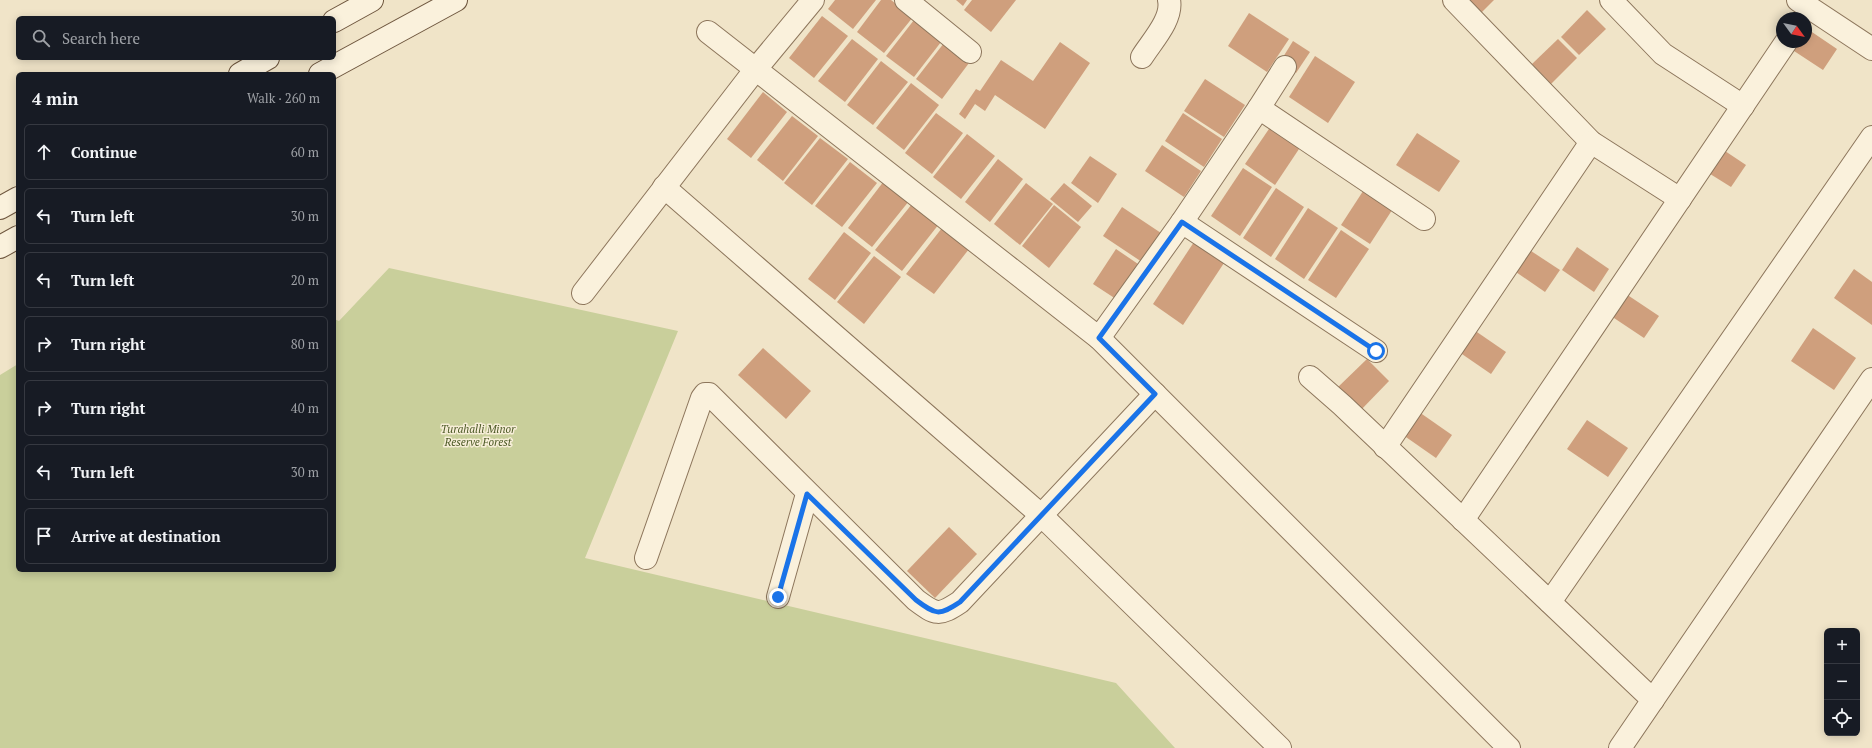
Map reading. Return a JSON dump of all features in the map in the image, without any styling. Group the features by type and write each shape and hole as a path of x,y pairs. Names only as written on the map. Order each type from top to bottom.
{"street":[{"path":"336,20 372,0"},
{"path":"324,72 456,0"},
{"path":"583,293 755,70 813,0"},
{"path":"906,0 970,52"},
{"path":"1142,57 1165,21 1170,7 1169,0"},
{"path":"1454,0 1591,142 1680,199"},
{"path":"1611,0 1663,54 1743,106"},
{"path":"1803,9 1872,49"},
{"path":"708,32 1099,338 1509,748"},
{"path":"1463,520 1782,48"},
{"path":"244,72 264,60"},
{"path":"1099,338 1182,222 1285,67"},
{"path":"1259,108 1424,220"},
{"path":"1550,602 1872,138"},
{"path":"1385,447 1591,142"},
{"path":"664,187 1041,515 1280,748"},
{"path":"0,208 16,199"},
{"path":"1182,222 1376,351"},
{"path":"0,247 16,238"},
{"path":"1310,377 1653,700"},
{"path":"1620,748 1872,379"},
{"path":"646,558 702,398 705,394 711,395 807,494 916,600 931,611 945,612 960,602 1155,394"},
{"path":"778,597 807,494"}],"green space":[{"name":"Turahalli Minor Reserve Forest","path":"389,268 678,331 585,558 1116,683 1175,748 0,748 0,375 16,365 16,572 336,572 336,320 339,321"}],"building":[{"path":"835,0 876,0 853,29 828,9"},
{"path":"881,0 891,0 913,17 884,53 857,32"},
{"path":"956,0 967,0 963,6"},
{"path":"972,0 1016,0 991,32 964,10"},
{"path":"1464,0 1494,0 1479,15"},
{"path":"1587,10 1606,29 1579,55 1561,37"},
{"path":"1249,13 1289,39 1267,72 1228,46"},
{"path":"822,16 848,36 814,78 789,58"},
{"path":"914,20 941,42 914,77 886,56"},
{"path":"1812,32 1837,49 1823,70 1791,49 1812,48"},
{"path":"852,39 878,59 845,102 818,81"},
{"path":"1558,39 1577,58 1551,84 1532,64"},
{"path":"1293,41 1310,52 1296,73 1280,62"},
{"path":"1060,42 1090,63 1045,129 995,95 985,111 975,104 965,119 959,114 976,89 980,91 1001,60 1033,81"},
{"path":"944,43 969,63 942,99 916,79"},
{"path":"1315,56 1355,82 1328,123 1289,97"},
{"path":"881,61 908,82 873,125 847,105"},
{"path":"1205,79 1245,105 1224,137 1184,111"},
{"path":"911,83 939,105 904,150 876,128"},
{"path":"763,92 787,112 751,158 727,139"},
{"path":"936,113 963,133 932,174 905,153"},
{"path":"1183,113 1222,139 1204,167 1165,141"},
{"path":"792,116 818,136 783,181 757,160"},
{"path":"1271,126 1301,146 1275,185 1245,164"},
{"path":"1417,133 1460,161 1439,192 1396,165"},
{"path":"967,134 995,156 961,199 933,177"},
{"path":"820,138 848,159 812,205 784,183"},
{"path":"1162,145 1201,171 1184,197 1145,171"},
{"path":"1722,149 1746,165 1731,187 1707,172"},
{"path":"1090,156 1117,174 1098,203 1071,183"},
{"path":"998,159 1023,179 990,222 965,202"},
{"path":"850,162 877,183 842,227 815,206"},
{"path":"1243,168 1272,187 1240,236 1211,216"},
{"path":"884,181 909,201 872,247 848,228"},
{"path":"1026,183 1053,204 1020,245 994,224"},
{"path":"1064,183 1092,206 1078,222 1050,199"},
{"path":"1367,185 1396,204 1370,244 1341,225"},
{"path":"1276,188 1304,207 1271,257 1243,238"},
{"path":"912,204 939,224 902,271 875,250"},
{"path":"1054,205 1081,227 1049,268 1022,246"},
{"path":"1122,207 1161,233 1142,262 1103,236"},
{"path":"1308,208 1338,228 1304,279 1275,259"},
{"path":"942,228 969,249 934,294 906,274"},
{"path":"1341,230 1369,249 1336,298 1308,280"},
{"path":"844,232 871,253 835,300 808,279"},
{"path":"1194,242 1224,263 1183,325 1153,304"},
{"path":"1577,247 1609,269 1594,292 1562,270"},
{"path":"1116,249 1141,266 1119,301 1093,284"},
{"path":"1528,249 1560,270 1545,292 1513,270"},
{"path":"874,256 901,277 864,324 837,302"},
{"path":"1854,269 1872,282 1872,325 1834,298"},
{"path":"1626,294 1659,316 1644,338 1611,316"},
{"path":"1813,328 1856,358 1834,390 1791,361"},
{"path":"1474,330 1506,352 1491,374 1459,352"},
{"path":"763,348 811,391 786,419 738,375"},
{"path":"1367,359 1389,381 1359,412 1336,389"},
{"path":"1419,412 1452,435 1436,458 1403,435"},
{"path":"1587,420 1628,448 1608,477 1567,449"},
{"path":"949,527 977,554 935,598 907,571"}],"route":[{"path":"778,597 807,494 916,600 931,611 945,612 960,602 1155,394 1099,338 1182,222 1376,351"}]}
